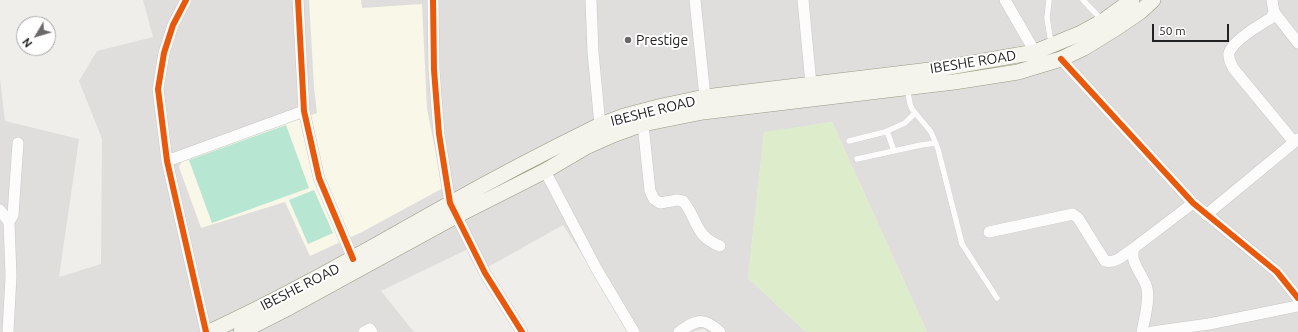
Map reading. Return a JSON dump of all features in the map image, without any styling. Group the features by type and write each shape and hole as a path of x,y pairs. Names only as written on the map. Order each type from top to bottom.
{"main road":[{"name":"IBESHE ROAD","path":"248,330 344,278 454,209 600,125 632,114 705,97 938,69 1035,52 1079,34 1103,21 1132,0"},
{"name":"IBESHE ROAD","path":"208,332 240,318 353,259 454,209 545,171 586,147 613,134 643,124 703,112 1018,72 1061,59 1084,48 1140,12 1153,0"}],"street":[{"path":"186,0 173,25 164,53 158,89 167,160 208,332"},
{"path":"298,0 304,111 320,178 353,259"},
{"path":"433,0 434,70 439,134 454,209 485,273 522,332"},
{"path":"591,0 593,52 600,125"},
{"path":"695,0 705,97"},
{"path":"803,0 811,84"},
{"path":"1006,0 1035,52"},
{"path":"1272,0 1274,12 1298,44"},
{"path":"1206,215 1296,141 1233,68 1229,59 1230,52 1238,41 1271,18 1274,12"},
{"path":"1061,59 1193,203 1277,272 1298,298"},
{"path":"167,160 304,111"},
{"path":"643,124 650,191 654,199 660,203 677,200 683,201 687,206 696,226 702,234 711,243 720,246"},
{"path":"8,332 11,276 9,222 13,215 18,143"},
{"path":"545,171 596,268 634,332"},
{"path":"989,232 1073,214 1078,218 1105,261 1110,262 1134,248 1193,203"},
{"path":"0,210 9,222"},
{"path":"1134,248 1132,252 1134,261 1147,287 1148,299 1142,332"},
{"path":"1152,332 1209,324 1298,306"},
{"path":"679,332 690,325 702,321 711,324 720,332"},
{"path":"364,332 370,329 372,332"}],"lane":[{"path":"1049,0 1048,18 1052,46"},
{"path":"1083,0 1103,21"},
{"path":"907,87 910,104 931,132 936,143 949,188 962,244 997,298"},
{"path":"849,141 905,123 915,112"},
{"path":"887,130 894,151"},
{"path":"857,159 936,143"}],"shaded area":[{"path":"143,0 1298,0 1298,332 927,332 832,122 764,133 748,278 806,332 707,332 704,329 691,332 632,332 563,225 488,267 468,249 381,291 414,332 0,332 0,78 5,121 79,139 59,277 101,264 102,139 79,81 97,51 153,37"},
{"path":"309,0 361,0 362,8 422,4 427,109 443,188 362,232 310,256 285,202 201,228 179,167 182,160 317,113"}],"green space":[{"path":"832,122 927,332 806,332 748,278 764,132"},
{"path":"286,125 309,188 212,223 189,160"},
{"path":"314,190 333,233 308,244 289,200"}],"cycle path":[{"path":"186,0 173,25 164,53 158,89 167,161 206,332"},
{"path":"298,0 304,111 319,178 353,259"},
{"path":"433,0 434,70 439,134 450,203 485,273 522,332"},
{"path":"1061,59 1193,203 1277,272 1298,298"}],"place":[{"name":"Prestige","path":"628,40"}]}
